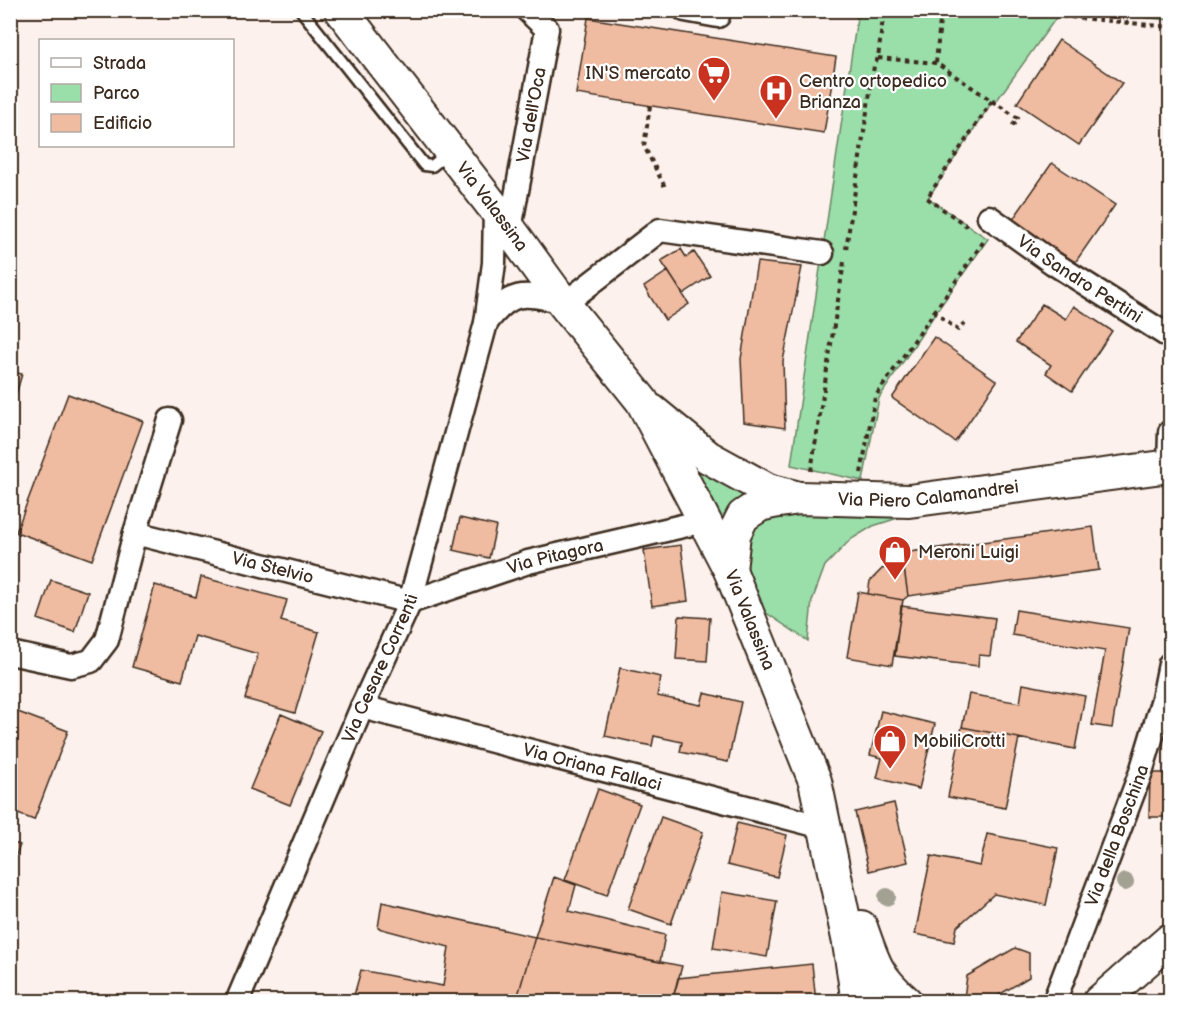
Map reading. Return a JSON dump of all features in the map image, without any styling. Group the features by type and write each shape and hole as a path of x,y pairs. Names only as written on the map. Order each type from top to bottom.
{"main road":[{"name":"Via Valassina","path":"341,10 564,303 642,401 708,457 768,490 804,489"},
{"name":"Via Valassina","path":"642,401 730,570 815,781 875,967 885,983 906,1002"},
{"name":"Via Piero Calamandrei","path":"730,570 734,534 743,516 760,505 804,489 909,501 1170,468"},
{"name":"Via Valassina","path":"815,781 849,943 858,1002"},
{"path":"1099,1002 1170,940"}],"street":[{"name":"Via dell'Oca","path":"502,219 547,29 527,10"},
{"path":"685,10 718,16"},
{"name":"Via Cesare Correnti","path":"237,1002 362,707 410,602 486,323 502,219"},
{"name":"Via Sandro Pertini","path":"984,229 1053,263 1170,338"},
{"path":"564,303 660,231 822,253"},
{"name":"Via Cesare Correnti","path":"486,323 497,308 510,299 525,294 564,303"},
{"path":"10,653 71,666 91,661 107,640 135,533 170,420"},
{"path":"1170,432 1170,468"},
{"name":"Via Pitagora","path":"410,602 528,562 704,521"},
{"name":"Via Stelvio","path":"135,533 410,602"},
{"name":"Via della Boschina","path":"1054,1002 1141,772 1163,699 1170,664"},
{"name":"Via Oriana Fallaci","path":"362,707 823,827"}],"lane":[{"path":"301,10 424,165 432,166 450,151"}],"path":[{"path":"804,489 874,66 878,58 884,10"},
{"path":"936,63 941,10"},
{"path":"999,10 1170,27"},
{"path":"878,58 936,63 1018,118 1011,129"},
{"path":"860,474 875,397 934,312 984,229 927,198 992,101"},
{"path":"650,106 644,146 666,189"},
{"path":"934,312 958,330 964,323"}],"green space":[{"path":"858,11 1061,11 997,100 994,99 928,198 988,239 879,398 863,481 791,465"},
{"path":"1076,11 1170,11 1170,20"},
{"path":"673,441 763,494 720,531"},
{"path":"787,509 901,517 873,526 850,540 825,566 812,601 808,641 762,610 742,561 752,524"}],"building":[{"path":"588,18 836,57 824,133 576,94"},
{"path":"1059,40 1122,83 1079,145 1017,103"},
{"path":"1052,163 1115,205 1072,267 1009,225"},
{"path":"681,249 686,257 694,252 710,276 683,294 661,261"},
{"path":"757,262 802,267 783,361 785,428 744,422 741,359"},
{"path":"668,271 689,304 665,320 644,287"},
{"path":"1042,304 1066,319 1074,306 1112,331 1072,391 1046,373 1051,365 1016,342"},
{"path":"934,337 997,381 955,442 892,398"},
{"path":"10,371 22,374 10,415"},
{"path":"68,394 143,421 92,560 16,532"},
{"path":"460,518 496,526 489,558 453,550"},
{"path":"1093,527 1099,570 908,596 902,553"},
{"path":"681,545 688,601 652,606 644,550"},
{"path":"903,562 908,596 903,600 868,594 870,581 882,569"},
{"path":"201,577 287,600 281,621 319,632 295,713 245,699 258,654 195,636 182,681 132,667 155,585 196,597"},
{"path":"51,580 88,592 75,632 38,619"},
{"path":"858,592 903,600 892,665 847,657"},
{"path":"901,606 995,618 990,656 979,655 978,666 895,656"},
{"path":"1016,610 1129,628 1112,728 1092,725 1105,651 1012,635"},
{"path":"679,616 710,618 707,661 676,659"},
{"path":"620,668 661,677 657,696 701,705 704,693 741,702 728,762 680,752 682,742 654,736 652,746 605,736"},
{"path":"1023,684 1085,696 1075,749 962,727 969,694 1020,703"},
{"path":"10,709 68,731 34,820 10,811"},
{"path":"881,711 935,724 919,789 877,778 882,758 870,755"},
{"path":"281,714 321,731 290,805 250,789"},
{"path":"962,727 1019,738 1005,808 948,797"},
{"path":"1150,773 1170,773 1170,817 1149,817"},
{"path":"598,789 640,804 607,895 565,880"},
{"path":"894,803 908,862 869,871 855,812"},
{"path":"661,817 703,832 671,924 628,909"},
{"path":"737,823 787,835 777,877 727,865"},
{"path":"987,834 1058,848 1046,905 994,894 957,927 954,942 915,934 931,856 980,866"},
{"path":"10,842 20,845 10,871"},
{"path":"554,877 576,885 569,911 665,935 660,962 535,937"},
{"path":"722,892 777,901 767,957 713,948"},
{"path":"382,902 535,937 516,1002 365,1002 353,999 361,970 443,986 449,947 378,928"},
{"path":"535,937 682,966 672,1002 516,1002"},
{"path":"1015,948 1029,953 1029,977 987,1002 964,998 967,976"},
{"path":"812,964 816,1002 672,1002 678,978"}],"place":[{"name":"IN'S mercato","path":"714,102"},
{"name":"Centro ortopedico Brianza","path":"776,120"},
{"name":"Meroni Luigi","path":"895,581"},
{"name":"MobiliCrotti","path":"890,770"}]}
